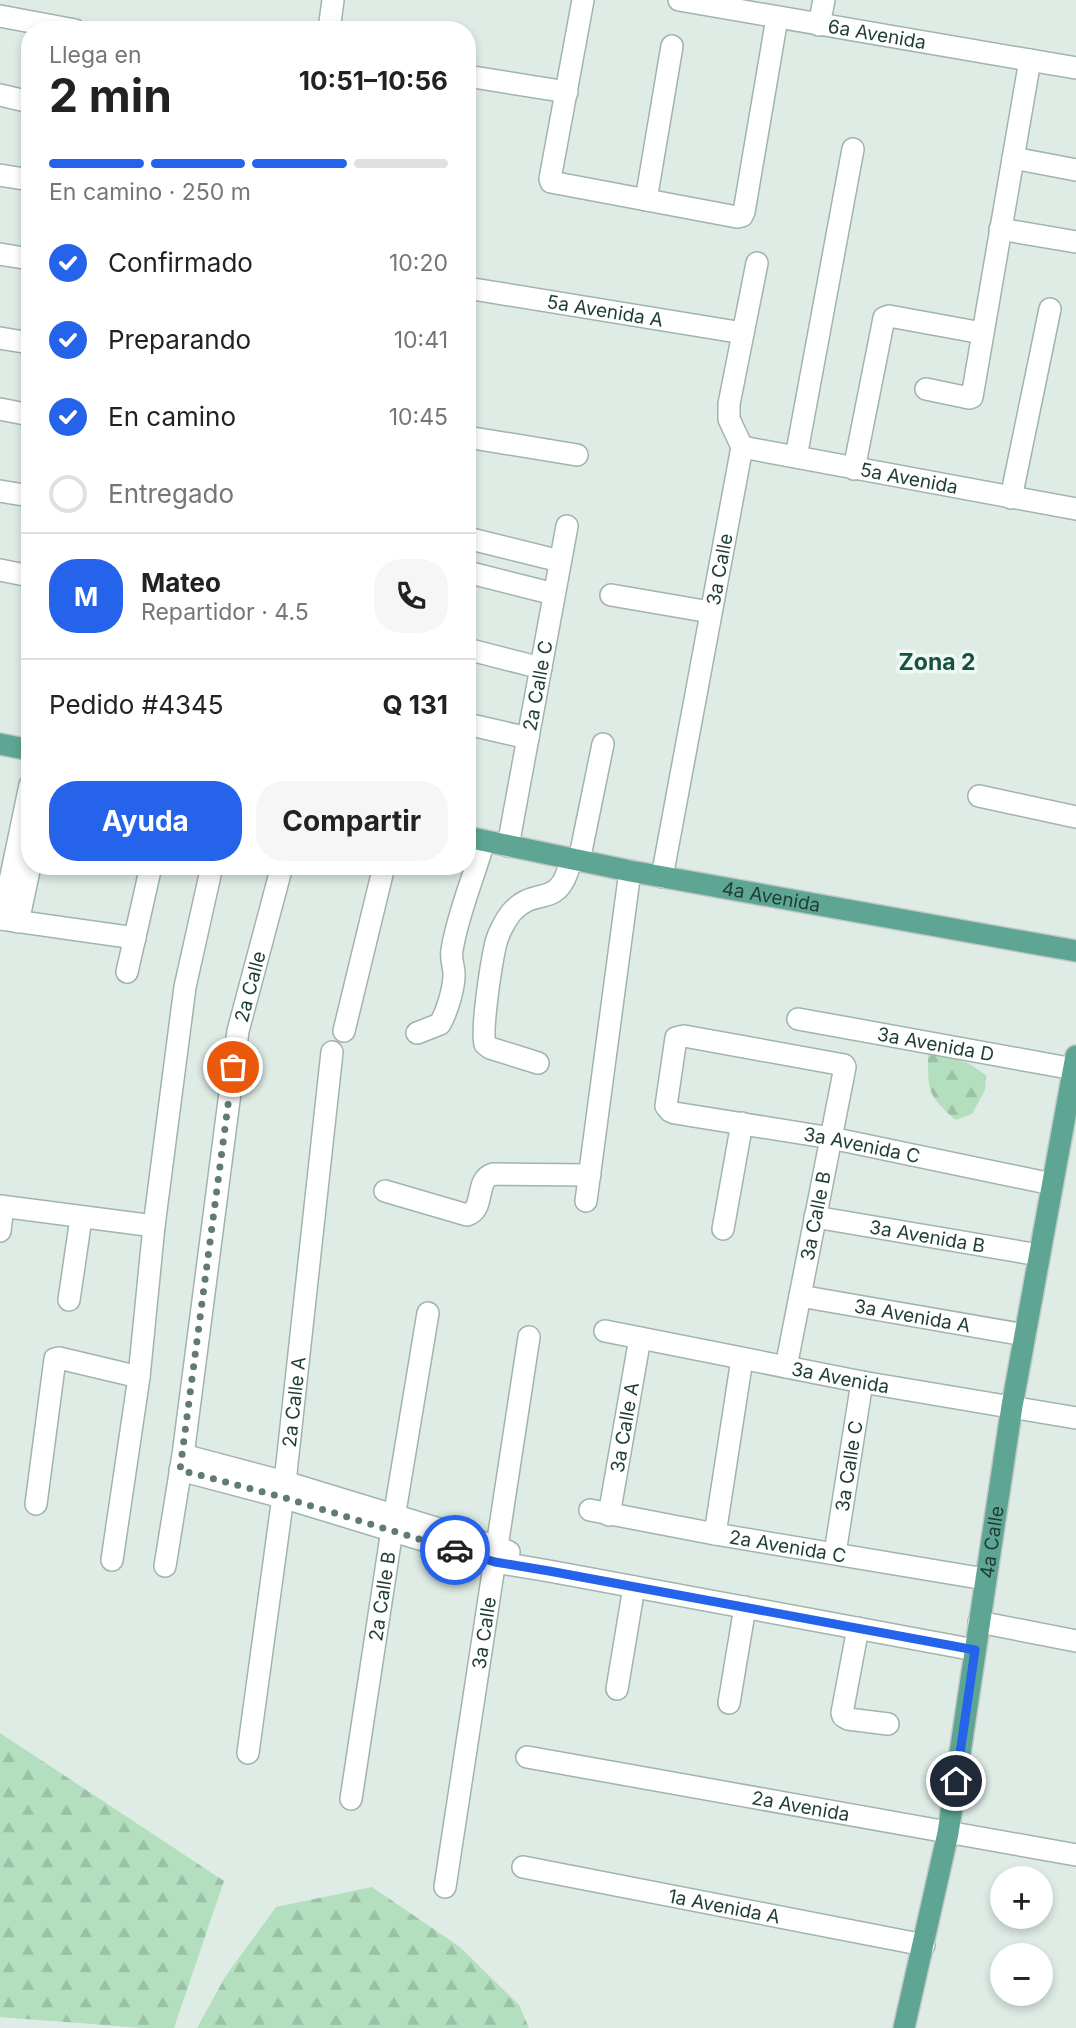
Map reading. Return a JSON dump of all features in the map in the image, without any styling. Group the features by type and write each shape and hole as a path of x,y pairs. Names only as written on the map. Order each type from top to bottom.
{"main road":[{"path":"0,744 21,748"},
{"name":"4a Avenida","path":"476,839 662,877 1076,951"},
{"name":"4a Calle","path":"904,2028 948,1833 1012,1406 1075,1063"}],"street":[{"path":"330,21 332,0"},
{"path":"583,0 551,182 737,217 742,216 777,18"},
{"name":"6a Avenida","path":"679,0 1076,68"},
{"path":"819,25 824,0"},
{"path":"0,16 27,21"},
{"path":"646,200 673,46"},
{"path":"926,389 971,397 1030,60"},
{"path":"476,77 567,92"},
{"path":"0,95 21,100"},
{"path":"796,457 853,149"},
{"path":"1013,158 1076,170"},
{"path":"0,175 21,178"},
{"path":"1000,229 1076,242"},
{"path":"0,254 21,258"},
{"path":"741,447 729,419 729,404 757,263"},
{"name":"5a Avenida A","path":"476,289 743,333"},
{"path":"1012,498 1050,309"},
{"path":"854,469 884,318 889,316 982,333"},
{"path":"0,338 21,342"},
{"path":"0,409 21,413"},
{"path":"476,438 577,455"},
{"name":"5a Avenida","path":"741,447 1076,509"},
{"name":"3a Calle","path":"662,877 741,447"},
{"path":"0,491 21,494"},
{"name":"2a Calle C","path":"508,846 567,526"},
{"path":"476,540 560,561"},
{"path":"0,570 21,574"},
{"path":"476,574 554,594"},
{"path":"611,595 710,611"},
{"path":"476,651 541,668"},
{"path":"476,726 528,738"},
{"path":"538,1063 485,1044 483,1030 495,946 499,933 512,912 531,899 556,892 567,876 575,860 603,744"},
{"path":"979,796 1076,817"},
{"path":"7,920 21,838"},
{"path":"586,1201 630,871"},
{"path":"7,920 26,875"},
{"path":"127,972 148,875"},
{"path":"112,1560 139,1377 154,1226 185,986 210,875"},
{"name":"2a Calle","path":"165,1566 182,1462 237,1031 280,875"},
{"path":"344,1031 382,875"},
{"path":"417,1033 440,1024 445,1012 454,975 452,951 469,875"},
{"path":"7,920 135,938"},
{"name":"3a Avenida D","path":"797,1019 1075,1063"},
{"name":"3a Calle B","path":"670,1111 666,1106 674,1046 677,1038 684,1036 844,1065 786,1367"},
{"name":"2a Calle A","path":"248,1753 284,1490 332,1052"},
{"name":"3a Avenida C","path":"670,1111 831,1138 1052,1184"},
{"path":"723,1228 741,1123"},
{"path":"385,1191 467,1214 473,1213 477,1208 484,1180 493,1174 590,1175"},
{"path":"0,1231 2,1207 154,1226"},
{"name":"3a Avenida B","path":"815,1217 1039,1255"},
{"path":"69,1300 81,1218"},
{"name":"3a Avenida A","path":"800,1296 1025,1335"},
{"name":"2a Calle B","path":"351,1799 428,1313"},
{"name":"3a Avenida","path":"605,1331 862,1382 1076,1418"},
{"name":"3a Calle","path":"445,1887 529,1337"},
{"name":"3a Calle A","path":"600,1512 640,1338"},
{"path":"36,1504 55,1359 59,1357 139,1377"},
{"path":"715,1534 742,1359"},
{"name":"3a Calle C","path":"835,1553 862,1382"},
{"path":"182,1462 284,1490 549,1571 975,1650"},
{"name":"2a Avenida C","path":"600,1512 985,1579"},
{"path":"617,1689 634,1587"},
{"path":"729,1703 745,1607"},
{"path":"979,1622 1076,1641"},
{"path":"858,1628 842,1713 848,1719 888,1724"},
{"name":"2a Avenida","path":"527,1757 1076,1855"},
{"name":"1a Avenida A","path":"523,1867 924,1945"}],"green space":[{"path":"928,1051 968,1063 986,1075 985,1090 972,1114 956,1120 934,1097 929,1083"},
{"path":"0,1733 224,1881 174,2028 0,2017"},
{"path":"372,1887 460,1947 519,2005 529,2028 197,2028 225,1977 276,1907"}],"way so far":[{"path":"233,1067 180,1470 282,1497 455,1550"}],"district":[{"name":"Zona 2","path":"937,662"}],"route":[{"path":"455,1550 495,1562 975,1650 956,1781"}]}
